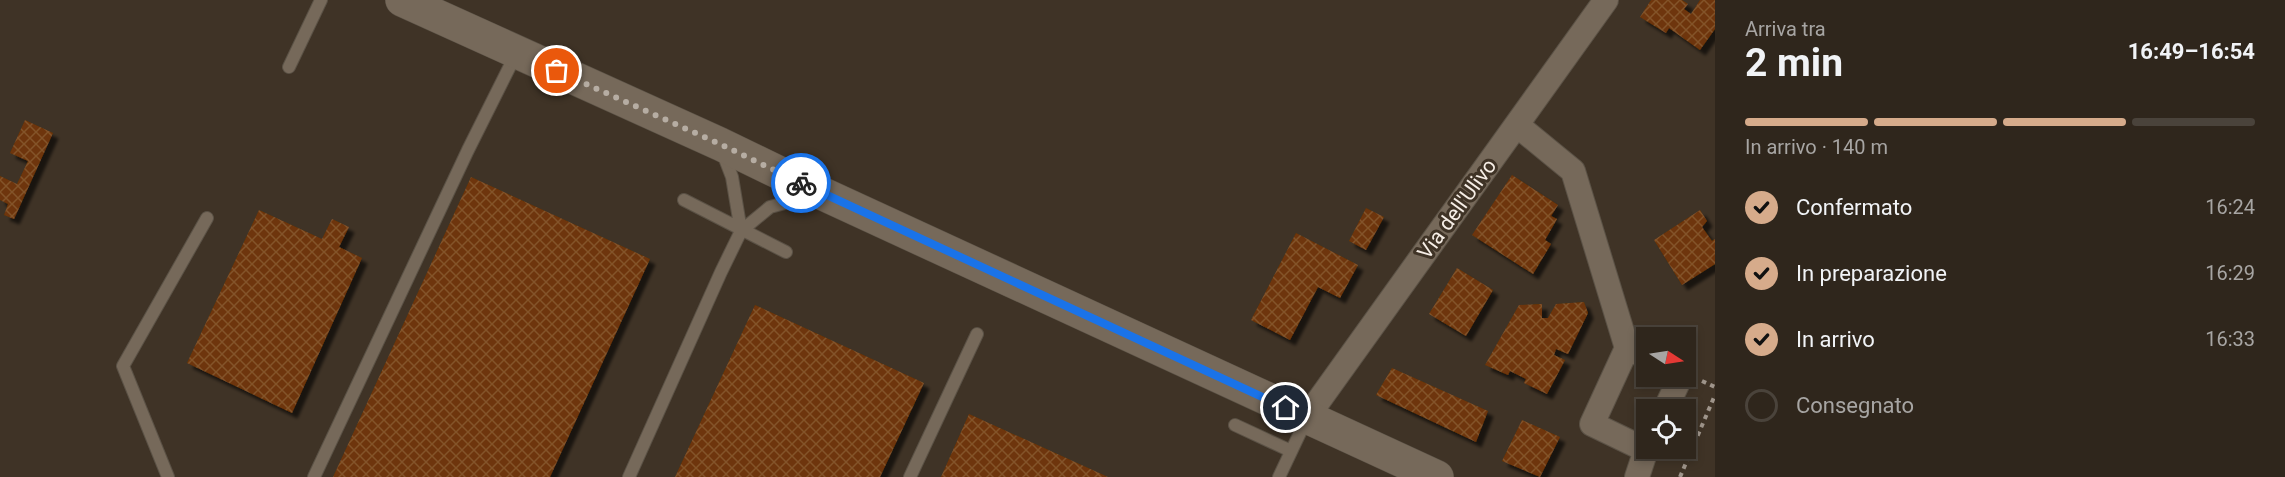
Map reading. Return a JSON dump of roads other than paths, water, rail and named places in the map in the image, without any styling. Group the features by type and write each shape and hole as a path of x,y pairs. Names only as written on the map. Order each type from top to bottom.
{"main road":[{"path":"402,0 720,144 821,193 1437,477"}],"street":[{"name":"Via dell'Ulivo","path":"1307,417 1606,0"},
{"path":"1516,125 1573,171 1636,349"},
{"path":"1636,354 1592,424 1636,444"},
{"path":"1637,477 1643,459"}],"lane":[{"path":"289,67 321,0"},
{"path":"314,477 516,53"},
{"path":"720,144 732,177 741,231"},
{"path":"629,477 741,231 770,207 821,193"},
{"path":"684,200 786,252"},
{"path":"168,477 123,366 207,218"},
{"path":"910,477 977,334"},
{"path":"1279,477 1307,417"},
{"path":"1235,425 1291,451"}]}
